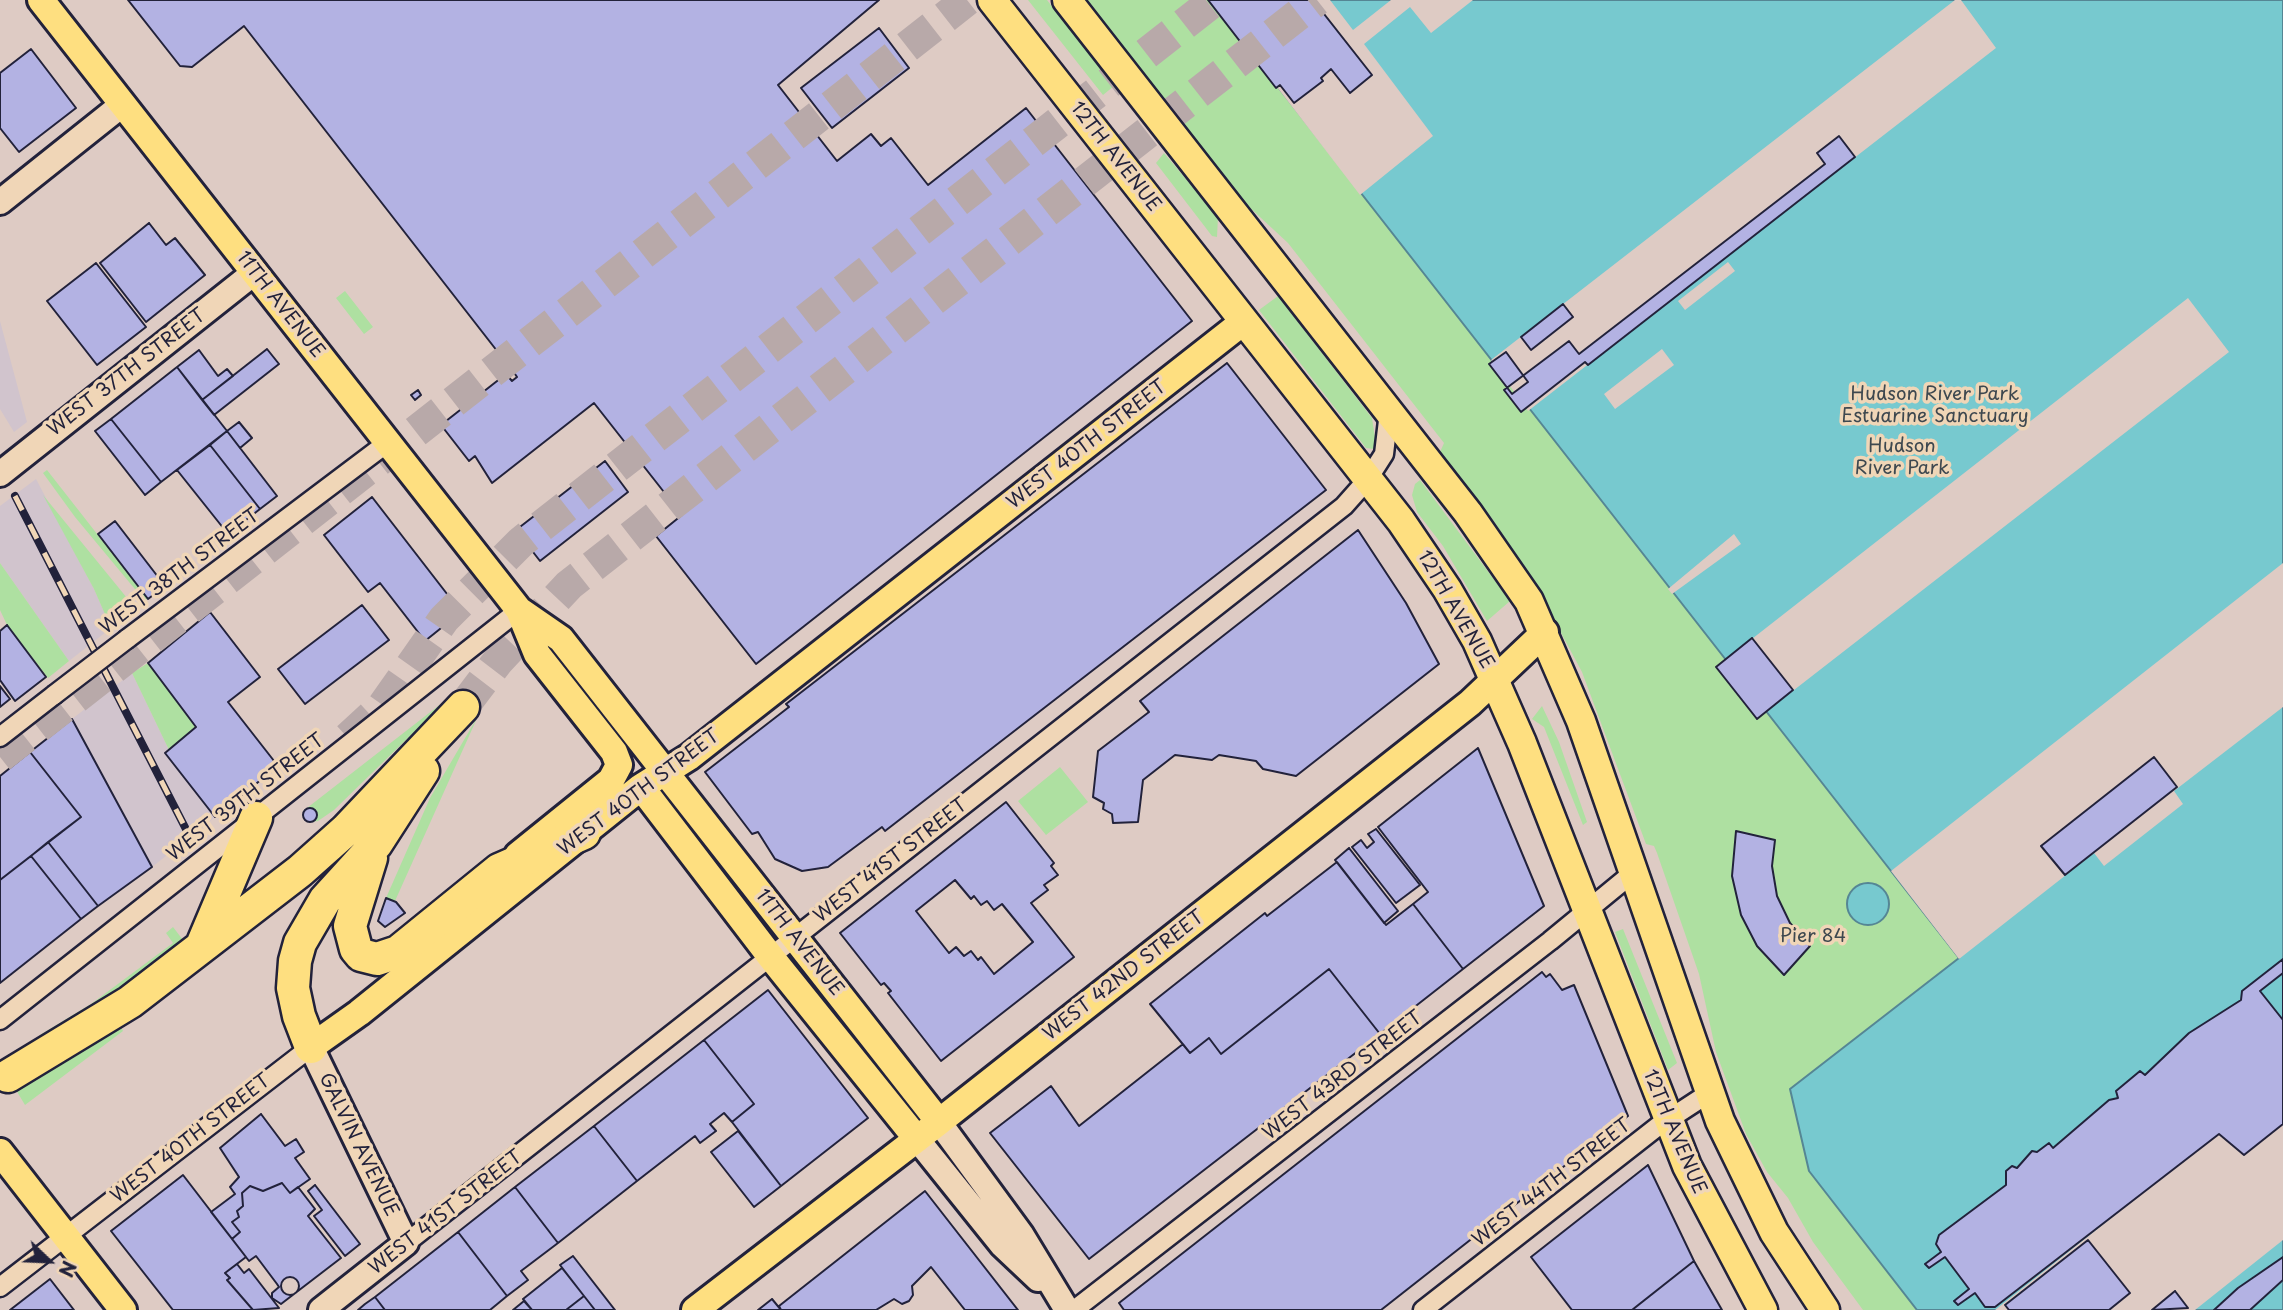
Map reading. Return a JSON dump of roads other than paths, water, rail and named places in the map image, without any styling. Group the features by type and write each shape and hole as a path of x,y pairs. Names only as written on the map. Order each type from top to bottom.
{"highway":[{"name":"12TH AVENUE","path":"992,0 1368,480 1435,569 1477,640 1669,1119 1713,1221 1763,1310"},
{"path":"1067,0 1486,537 1529,601 1545,632 1581,720 1709,1093 1739,1164 1774,1232 1825,1310"},
{"path":"8,1076 100,1022 196,953 325,850 463,707 376,844 324,900 300,943 293,988 299,1016 311,1047"},
{"path":"196,953 213,924 256,818"},
{"path":"376,844 350,926 356,950 369,958 388,957 398,952 499,870 584,833"}],"main road":[{"name":"11TH AVENUE","path":"41,0 519,610 537,654 614,751 617,771"},
{"path":"0,202 123,104"},
{"name":"WEST 37TH STREET","path":"3,465 255,272"},
{"name":"WEST 40TH STREET","path":"311,1047 641,787 667,772 1243,322"},
{"name":"11TH AVENUE","path":"519,610 561,639 667,772 939,1122 1021,1234 1066,1305"},
{"name":"WEST 42ND STREET","path":"695,1310 1334,811 1495,680 1545,632"},
{"name":"WEST 40TH STREET","path":"499,870 611,780 617,771"},
{"name":"11TH AVENUE","path":"641,787 771,956 1002,1245 1066,1305"},
{"name":"GALVIN AVENUE","path":"311,1047 405,1243"},
{"path":"0,1152 123,1310"},
{"name":"WEST 41ST STREET","path":"321,1310 405,1243"}],"street":[{"name":"WEST 41ST STREET","path":"405,1243 1344,506 1368,480 1384,454 1389,412"},
{"name":"WEST 38TH STREET","path":"0,737 387,443"},
{"name":"WEST 39TH STREET","path":"0,1020 519,610"},
{"name":"WEST 43RD STREET","path":"1066,1305 1634,872"},
{"name":"WEST 40TH STREET","path":"0,1287 311,1047"},
{"name":"WEST 44TH STREET","path":"1423,1310 1669,1119 1709,1093"}],"water":[{"name":"Hudson River Park","path":"1210,0 2283,0 2283,1310 1917,1310 1809,1171 1790,1089 1959,958"},
{"path":"1868,883 1883,889 1889,904 1883,919 1868,925 1853,919 1847,904 1853,889"}],"tunnel":[{"path":"0,757 967,0"},
{"path":"348,738 383,706 444,619 521,542 1215,0"},
{"path":"463,707 498,661 569,585 1317,0"}],"railway":[{"path":"15,496 190,837"}],"park label":[{"name":"Hudson River Park Estuarine Sanctuary","path":"1935,406"},
{"name":"Pier 84","path":"1813,937"}]}
